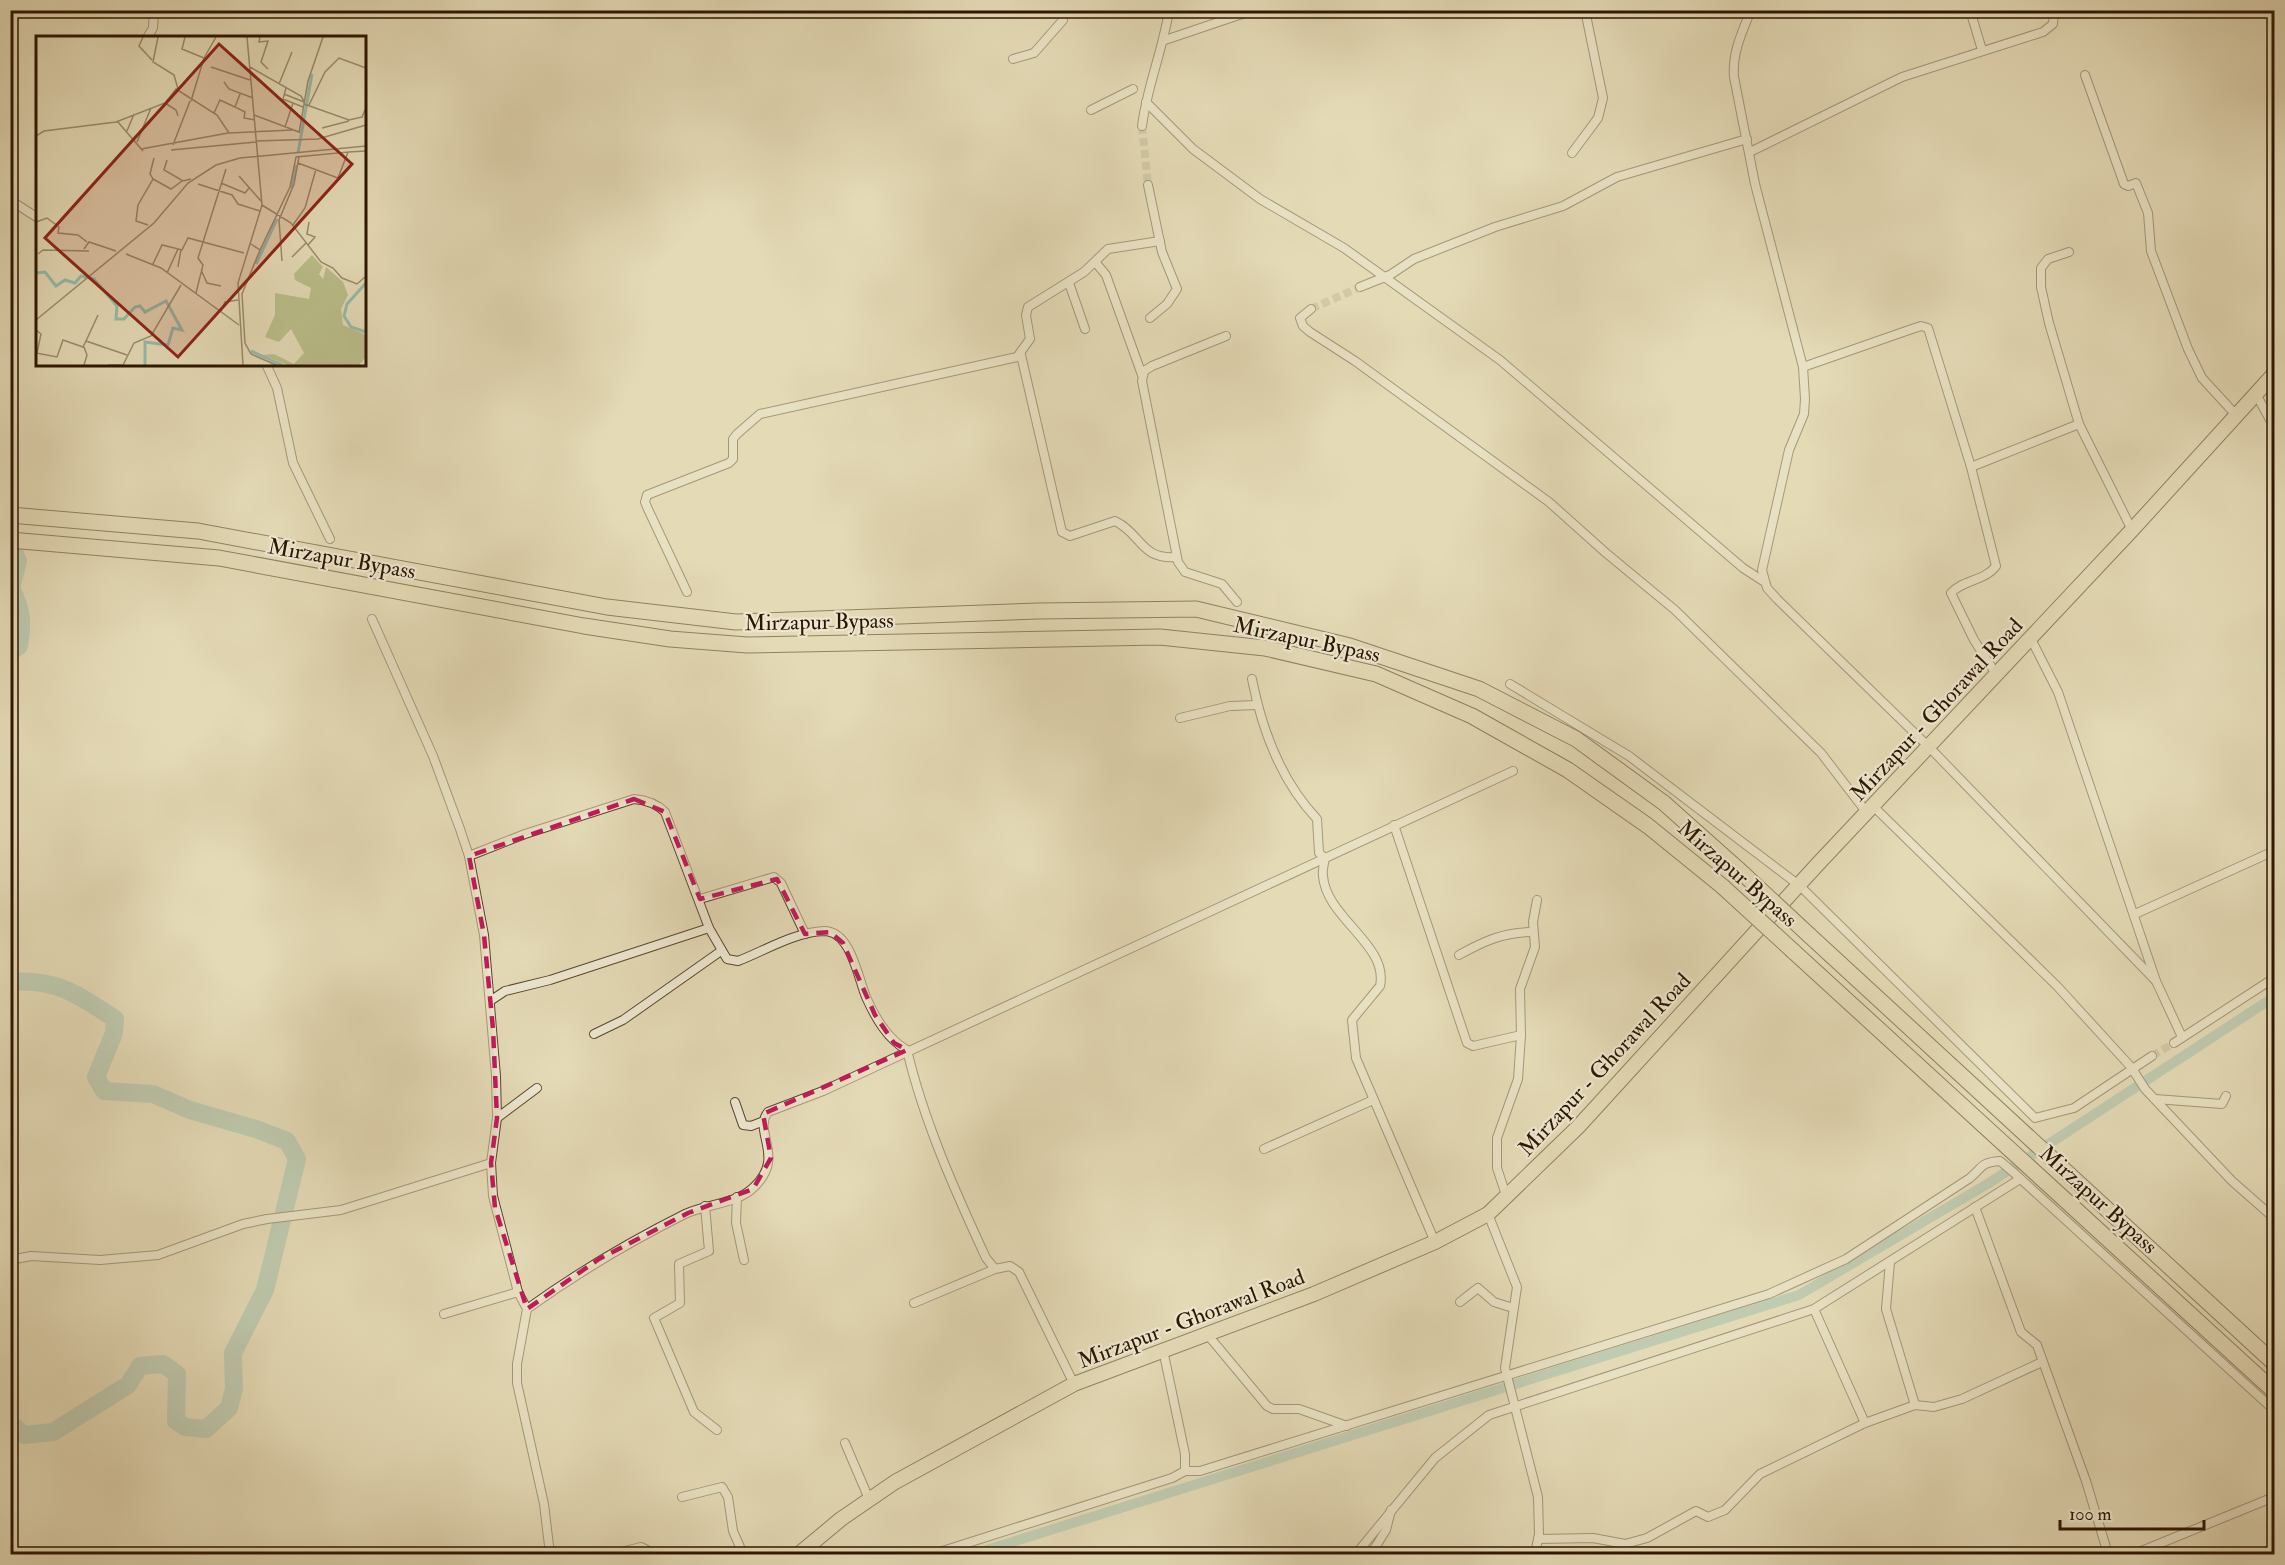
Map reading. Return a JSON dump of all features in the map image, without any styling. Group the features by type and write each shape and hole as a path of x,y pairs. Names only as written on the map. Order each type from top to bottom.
{"highway":[{"name":"Mirzapur Bypass","path":"10,515 198,531 607,607 736,622 1038,611 1196,609 1350,646 1479,689 1576,739 1664,803 2274,1363"},
{"name":"Mirzapur Bypass","path":"10,540 219,558 584,626 670,639 747,645 1160,637 1265,648 1376,674 1472,716 1568,770 1648,826 1722,886 2274,1390"}],"main road":[{"name":"Mirzapur - Ghorawal Road","path":"799,1554 869,1499 930,1462 1074,1384 1314,1294 1435,1242 1488,1214 1578,1127 2274,374"}],"street":[{"path":"148,36 153,28 154,10"},
{"path":"1142,126 1146,102 1165,40 1169,10"},
{"path":"1165,40 1254,10"},
{"path":"1572,153 1598,118 1603,98 1585,10"},
{"path":"1751,10 1732,63 1755,184 1803,367 1804,414 1790,450 1762,570 1763,581"},
{"path":"1970,10 1982,50"},
{"path":"1750,152 1902,77 1982,50 2007,45 2047,30 2053,24 2054,10"},
{"path":"1013,59 1034,53 1063,20"},
{"path":"2085,75 2124,184 2128,186 2136,183 2144,198 2148,213 2151,251 2188,349 2202,378 2236,415"},
{"path":"1091,110 1133,89"},
{"path":"1146,102 1193,150 1260,199 1344,248 1500,360 1743,568 1763,581 1777,599 1929,747 2157,981"},
{"path":"1360,287 1414,259 1495,226 1563,206 1617,177 1747,139"},
{"path":"1148,185 1160,241 1177,289 1167,304 1150,318"},
{"path":"10,200 36,217"},
{"path":"1160,241 1108,249 1096,263 1069,283 1028,307 1026,315 1030,339 1021,355 1062,532 1070,536 1115,521 1152,555 1164,558 1177,557"},
{"path":"2069,252 2044,263 2041,268 2041,287 2079,424 2132,530"},
{"path":"1096,263 1106,275 1142,375 1177,557 1185,572 1215,580 1237,602"},
{"path":"1069,283 1085,329"},
{"path":"1311,309 1300,318 1303,326 1434,417 1549,502 1606,553 1676,610 1821,753 1870,809 1987,914 2131,1067 2145,1089 2232,1181 2274,1218"},
{"path":"1803,367 1915,328 1928,328 1971,467 1996,566 1989,574 1956,588 1950,593 1974,640 1996,674"},
{"path":"1142,375 1152,366 1226,336"},
{"path":"687,592 645,499 661,488 729,463 733,459 733,439 760,414 1021,355"},
{"path":"267,366 277,388 293,464 330,539"},
{"path":"2256,394 2274,427"},
{"path":"1971,467 2079,424"},
{"path":"372,619 433,756 469,856 484,934 497,1118 491,1163 495,1209 518,1292 527,1309 517,1364 517,1383 544,1504 550,1554"},
{"path":"2031,639 2058,692 2157,981 2182,1036"},
{"path":"1252,679 1267,737 1303,804 1317,819 1319,853 1325,858"},
{"path":"1510,684 1629,756 1800,886 2036,1118 2074,1108 2131,1067 2152,1056"},
{"path":"1180,718 1230,706 1257,705"},
{"path":"527,1309 598,1259 705,1206 737,1197 753,1189 771,1158 764,1121 768,1112 823,1091 907,1050 1513,771"},
{"path":"469,856 525,834 634,799 642,800 659,806 666,812 709,928 727,959 738,961 806,934 830,932 837,936 850,953 875,1016 894,1043 907,1050 915,1084 943,1161 986,1258 995,1269"},
{"path":"1394,825 1467,1043 1473,1046 1521,1035"},
{"path":"2135,914 2274,851"},
{"path":"1325,858 1322,876 1329,897 1334,907 1371,952 1381,980 1380,986 1352,1020 1351,1028 1356,1058 1435,1242"},
{"path":"700,899 774,877 781,883 806,934"},
{"path":"1506,1198 1497,1168 1497,1138 1518,1079 1521,1035 1520,989 1535,946 1533,932 1537,900"},
{"path":"490,1000 506,991 550,980 709,928"},
{"path":"1459,955 1489,939 1515,932 1533,932"},
{"path":"594,1034 623,1020 721,951"},
{"path":"2174,1044 2182,1036 2274,978"},
{"path":"497,1118 537,1088"},
{"path":"2155,1099 2222,1104 2226,1096"},
{"path":"1264,1149 1373,1100"},
{"path":"735,1102 743,1125 764,1121"},
{"path":"933,1554 1172,1478 1185,1471 1200,1471 1508,1378 1769,1294 1846,1259 1970,1178 1984,1163 2000,1161 2274,1410"},
{"path":"10,1260 31,1256 100,1260 158,1255 267,1219 341,1210 491,1163"},
{"path":"1356,1554 1435,1458 1489,1415 1814,1309 1975,1207 2017,1175"},
{"path":"737,1197 736,1223 744,1260"},
{"path":"705,1206 709,1251 679,1264 680,1303 654,1318 694,1412 717,1430"},
{"path":"1975,1207 2021,1332 2037,1345 2086,1481 2108,1554"},
{"path":"1488,1214 1516,1287 1505,1363 1538,1497 1538,1539 1535,1554"},
{"path":"1890,1262 1886,1310 1915,1405"},
{"path":"914,1303 995,1269 1010,1266 1019,1272 1074,1384"},
{"path":"1460,1302 1478,1288 1494,1302 1513,1308"},
{"path":"444,1314 518,1292"},
{"path":"1814,1309 1865,1424"},
{"path":"1207,1334 1267,1406 1273,1409 1299,1409 1347,1426"},
{"path":"1163,1350 1185,1454 1185,1471"},
{"path":"1538,1539 1593,1538 1625,1544 1647,1538 1696,1511 1708,1517 1718,1515 1760,1474 1865,1424 1915,1405 1934,1407 1954,1402 2042,1362"},
{"path":"845,1443 869,1499"},
{"path":"682,1497 722,1487 728,1497 733,1531 743,1554"},
{"path":"2134,1554 2274,1497"},
{"path":"1371,1554 1386,1530 1391,1510"},
{"path":"613,1554 641,1547 655,1554"}],"highlighted area":[{"path":"634,799 665,812 700,899 777,879 805,934 830,932 843,943 875,1015 894,1043 907,1050 763,1114 771,1158 753,1189 688,1213 599,1259 527,1309 495,1208 491,1163 497,1118 493,1029 484,935 469,856"}],"waterway":[{"path":"10,543 18,561 11,588 21,623 19,646 10,652"},
{"path":"10,982 41,983 66,990 115,1019 114,1033 96,1077 104,1091 153,1094 190,1110 256,1129 287,1141 297,1159 265,1290 233,1353 234,1389 229,1408 206,1429 185,1427 176,1421 177,1374 163,1364 140,1366 128,1385 53,1432 24,1435 10,1423"},
{"path":"974,1554 1799,1295 1989,1183 2274,997"}],"tunnel":[{"path":"1142,126 1148,185"},
{"path":"1311,309 1360,287"},
{"path":"2152,1056 2174,1043"}]}
